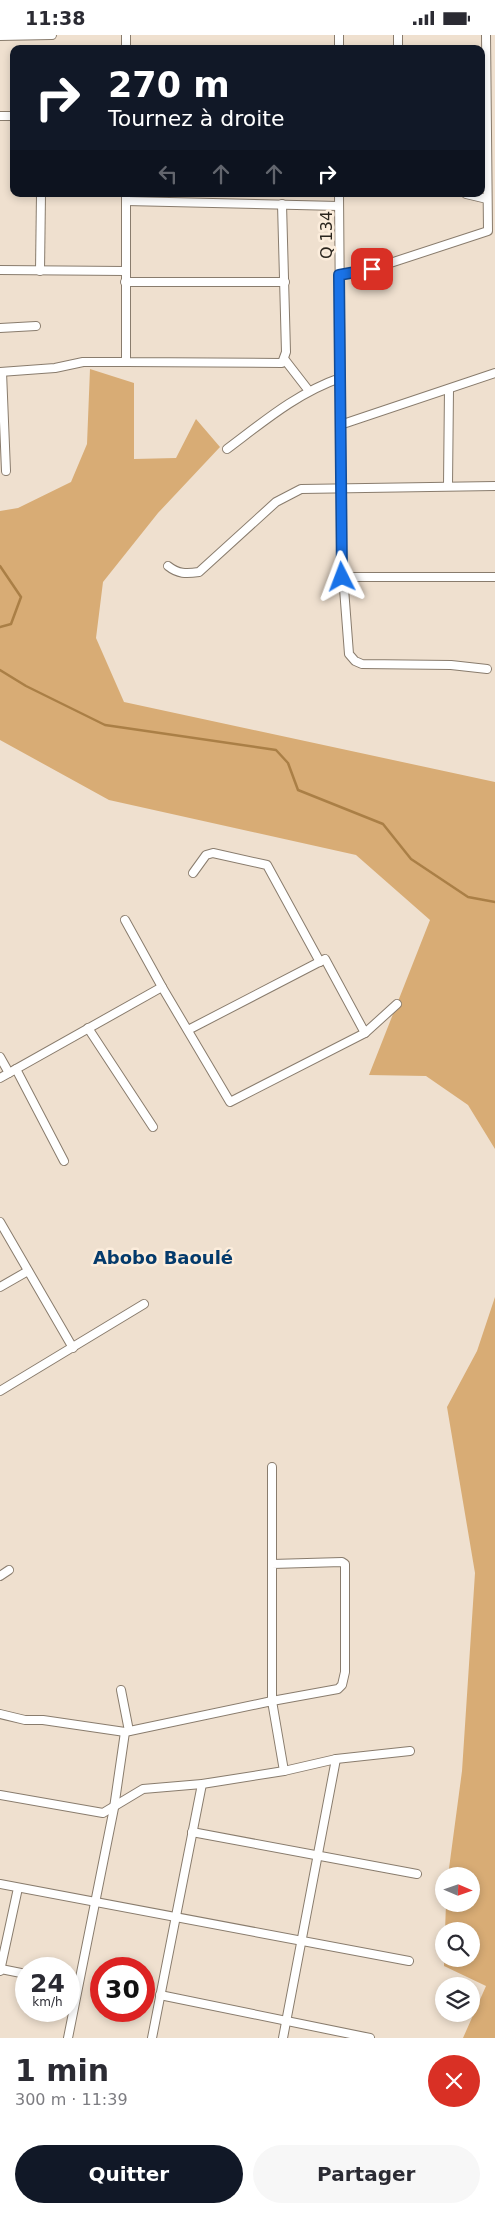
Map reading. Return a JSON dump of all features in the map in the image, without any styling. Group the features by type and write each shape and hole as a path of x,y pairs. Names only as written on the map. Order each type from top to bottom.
{"street":[{"path":"0,36 52,35"},
{"path":"339,275 372,269 492,230 487,199 486,35"},
{"path":"40,271 41,197"},
{"path":"126,362 126,197 340,206"},
{"name":"Q 134","path":"339,197 340,489 342,577 348,654 355,661 362,664 451,665 487,669"},
{"path":"479,197 487,199"},
{"path":"282,204 285,360 309,391"},
{"path":"0,270 125,271"},
{"path":"125,282 285,282"},
{"path":"0,328 36,326"},
{"path":"6,471 1,372 55,367 83,362 278,364 285,360"},
{"path":"340,425 495,373"},
{"path":"227,449 309,391 340,378"},
{"path":"448,485 449,389"},
{"path":"168,566 176,572 188,574 199,572 276,502 301,489 448,485 495,486"},
{"path":"342,577 495,577"},
{"path":"193,873 206,855 213,853 267,865 320,962"},
{"path":"125,920 230,1102 365,1033 397,1004"},
{"path":"188,1030 325,959 365,1033"},
{"path":"0,1078 162,987"},
{"path":"88,1027 153,1127"},
{"path":"0,1057 12,1071 64,1161"},
{"path":"0,1222 73,1348"},
{"path":"0,1287 28,1271"},
{"path":"0,1391 144,1304"},
{"path":"272,1467 272,1701 284,1771"},
{"path":"0,1714 25,1720 43,1720 127,1731 338,1689 342,1685 345,1672 346,1569 342,1562 272,1563"},
{"path":"0,1576 9,1570"},
{"path":"80,1957 94,1902 114,1807 127,1731 121,1690"},
{"path":"0,1795 103,1813 143,1789 202,1783 284,1771 336,1759 410,1751"},
{"path":"283,2038 336,1759"},
{"path":"152,2038 202,1783"},
{"path":"192,1832 417,1874"},
{"path":"0,1884 409,1961"},
{"path":"15,1972 0,1970 18,1888"},
{"path":"160,1995 370,2038"},
{"path":"68,2038 69,2022"}],"shaded area":[{"path":"90,369 134,383 134,459 176,458 196,419 220,447 158,513 103,582 96,638 124,702 495,782 495,1149 468,1105 426,1076 369,1075 430,920 356,855 109,800 0,740 0,511 18,508 71,482 87,444"},
{"path":"495,1297 495,2038 463,2038 470,2022 480,2022 480,2000 486,1986 480,1983 480,1977 467,1977 446,1967 480,1967 480,1922 445,1922 446,1913 480,1913 480,1867 449,1867 462,1771 475,1573 447,1407 477,1351"}],"waterway":[{"path":"0,566 21,597 11,624 0,627"},
{"path":"0,670 26,686 105,725 276,750 288,763 298,790 383,824 411,859 468,897 495,902"}],"district":[{"name":"Abobo Baoulé","path":"163,1257"}],"route":[{"path":"342,577 339,275 372,269"}]}
